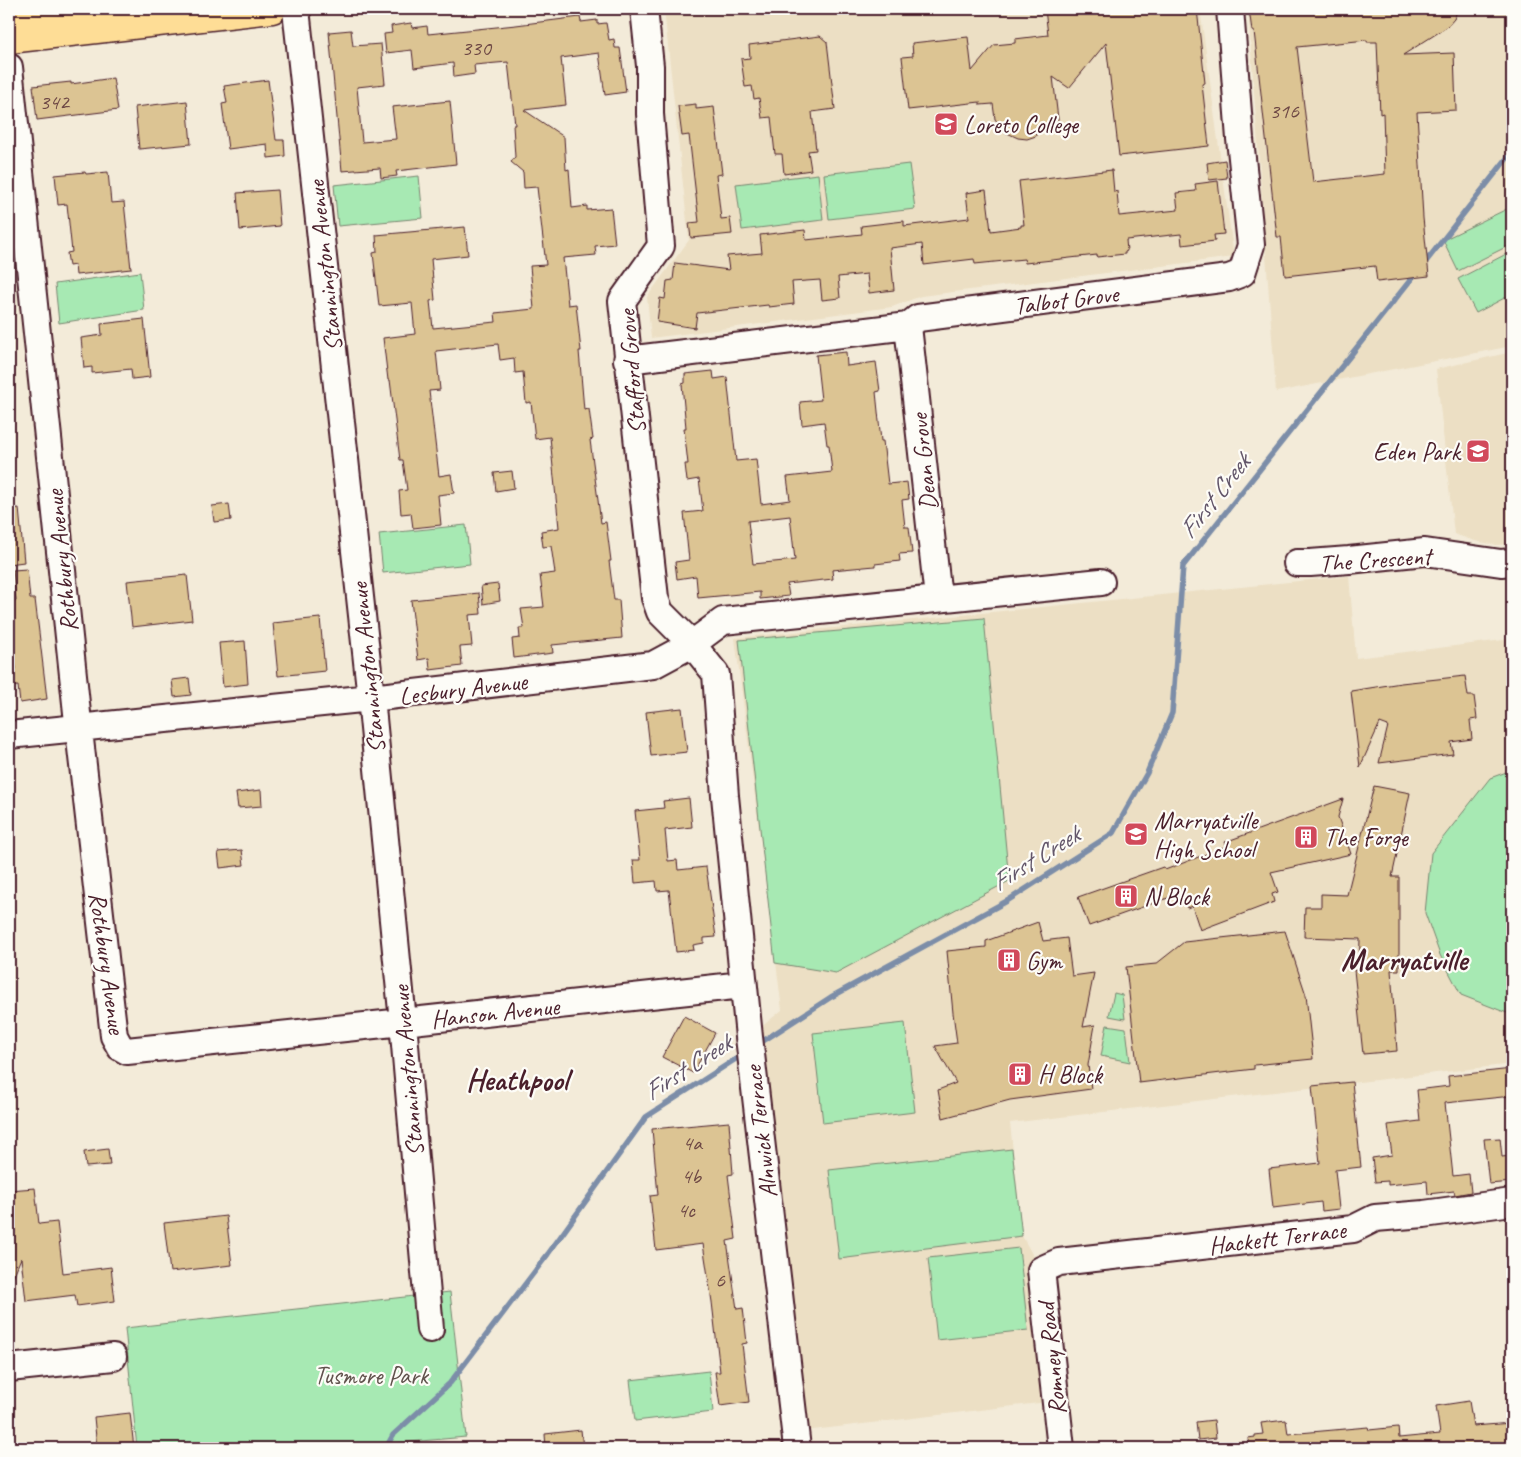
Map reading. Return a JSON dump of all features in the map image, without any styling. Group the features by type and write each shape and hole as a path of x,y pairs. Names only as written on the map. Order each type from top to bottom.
{"highway":[{"path":"9,18 90,9"},
{"path":"9,39 272,9"}],"street":[{"name":"Stannington Avenue","path":"296,9 371,698 403,1022 430,1329"},
{"name":"Stafford Grove","path":"644,9 650,66 650,114 661,246 622,301 656,598 660,612 692,644"},
{"name":"Talbot Grove","path":"628,360 908,326 918,318 1229,278 1242,272 1251,246 1240,139 1230,9"},
{"name":"Rothbury Avenue","path":"9,67 79,727 114,1036 120,1047 127,1051"},
{"name":"Dean Grove","path":"908,326 938,598"},
{"name":"The Crescent","path":"1297,563 1310,564 1425,552 1501,563 1512,562"},
{"path":"692,644 723,620 1101,582"},
{"name":"Lesbury Avenue","path":"9,734 371,698 653,665 692,644"},
{"name":"Alnwick Terrace","path":"692,644 716,674 743,984 797,1448"},
{"name":"Hanson Avenue","path":"127,1051 743,984"},
{"name":"Hackett Terrace","path":"1042,1270 1059,1262 1353,1229 1375,1218 1424,1214 1512,1202"},
{"name":"Romney Road","path":"1042,1270 1060,1448"},
{"path":"9,1368 113,1357"}],"shaded area":[{"name":"Loreto College","path":"664,9 1200,9 1234,257 921,296 892,307 651,338 647,297 689,240"},
{"path":"1248,9 1512,9 1512,346 1276,392"},
{"name":"Eden Park","path":"1512,352 1512,544 1496,545 1454,534 1436,369"},
{"name":"Marryatville High School","path":"1349,576 1356,658 1512,639 1512,1064 1010,1123 1022,1236 1041,1270 1055,1401 796,1432 749,1037 782,1010 735,638"}],"green space":[{"path":"909,164 915,209 829,219 824,174"},
{"path":"818,174 823,220 742,230 736,184"},
{"path":"419,176 423,218 338,226 334,185"},
{"path":"1511,207 1512,244 1458,271 1443,240"},
{"path":"1512,251 1512,294 1476,313 1458,279"},
{"path":"140,272 144,310 59,323 55,284"},
{"path":"466,525 470,564 383,573 379,534"},
{"path":"984,618 1009,881 836,973 775,963 739,640"},
{"path":"1512,770 1512,1015 1461,995 1440,955 1425,913 1431,853 1490,778"},
{"path":"1114,993 1122,995 1125,1019 1109,1016"},
{"path":"905,1023 915,1112 823,1123 813,1033"},
{"path":"1107,1025 1126,1028 1130,1062 1101,1056"},
{"path":"1012,1149 1022,1236 839,1259 829,1170"},
{"path":"1019,1248 1028,1330 937,1340 928,1258"},
{"name":"Tusmore Park","path":"450,1292 466,1437 398,1443 398,1448 137,1448 125,1328"},
{"path":"709,1371 713,1412 635,1421 630,1380"}],"building":[{"path":"1045,9 1197,9 1205,83 1202,84 1209,146 1119,156 1106,43 1069,88 1053,77 1059,127 1035,130 1036,136 1027,139 1018,138 1005,132 995,119 993,104 980,105 980,102 908,110 902,57 913,56 912,43 968,37 972,71 994,45 1015,43 1015,39 1048,35"},
{"path":"1249,9 1458,9 1454,19 1447,27 1403,55 1454,53 1456,110 1417,112 1423,218 1429,276 1377,282 1375,266 1285,276 1281,237 1277,237 1254,31 1252,31","holes":["1367,40 1367,42 1377,42 1380,114 1383,113 1385,174 1313,182 1297,47"]},
{"path":"580,17 581,22 597,20 597,24 606,23 609,40 614,39 615,48 620,48 626,92 605,95 599,53 561,58 566,105 524,110 564,137 566,170 569,169 572,208 587,206 587,210 611,208 615,244 595,246 596,255 563,258 568,305 576,304 584,410 589,409 593,439 590,440 601,523 606,522 614,600 619,600 622,638 552,645 553,653 514,658 512,639 520,638 519,628 524,628 521,609 544,607 540,575 555,573 551,546 543,547 541,531 559,528 550,437 535,439 531,402 526,403 523,372 515,373 514,358 500,360 498,344 436,351 440,390 429,391 439,476 451,474 454,493 438,495 441,525 413,528 411,513 401,514 399,491 407,490 403,460 400,460 383,338 415,334 412,303 379,306 373,253 377,252 376,235 465,227 468,255 431,259 435,300 430,301 433,328 496,322 495,313 534,309 530,266 546,265 537,187 524,188 523,172 511,162 515,157 513,125 515,125 508,62 474,65 475,74 454,77 453,63 414,68 412,50 386,53 384,34 392,33 391,26 411,23 412,28 427,26 428,34"},
{"path":"351,30 353,46 381,44 385,84 357,87 362,142 396,139 392,107 450,101 456,164 396,171 397,176 381,178 380,168 342,171 329,32"},
{"path":"820,36 827,42 835,109 812,112 816,150 808,151 811,170 784,174 782,154 775,154 771,117 762,118 759,98 754,99 752,86 745,87 741,59 750,58 749,45"},
{"path":"113,78 118,110 37,120 33,86 71,82 71,84"},
{"path":"268,80 276,140 284,140 285,156 268,158 267,144 228,149 222,104 227,103 224,86"},
{"path":"187,101 191,144 139,149 135,107"},
{"path":"696,104 696,109 714,107 722,174 716,175 721,219 730,218 732,234 691,238 689,223 699,222 689,135 682,136 678,106"},
{"path":"1225,160 1227,178 1209,180 1207,163"},
{"path":"1112,170 1114,192 1117,191 1119,216 1178,210 1176,193 1196,191 1195,184 1218,181 1224,234 1214,235 1215,241 1182,245 1181,234 1126,240 1127,251 1125,254 1097,257 1097,255 1025,263 1024,259 975,264 974,259 924,265 922,244 890,248 894,290 869,293 867,274 838,277 840,298 822,300 820,280 792,282 794,304 697,313 695,328 657,322 660,298 665,299 667,281 673,280 675,263 729,270 727,256 762,253 760,235 805,230 806,240 862,234 861,226 904,221 904,226 969,218 966,193 986,190 991,231 1021,227 1021,225 1024,225 1019,181"},
{"path":"85,172 86,174 108,172 111,203 124,202 131,269 76,275 75,265 69,266 67,253 72,252 67,204 58,205 55,175"},
{"path":"277,190 280,226 240,230 237,193"},
{"path":"144,319 150,377 132,379 131,369 92,373 92,367 84,368 81,338 102,335 101,324"},
{"path":"846,352 847,366 876,362 880,391 876,392 888,484 907,482 909,499 902,500 905,527 909,527 912,553 899,554 900,561 875,564 875,566 832,570 833,579 787,584 789,596 760,599 760,592 698,598 696,576 677,579 675,562 689,560 684,513 703,511 699,479 687,481 685,464 688,464 682,384 685,383 685,374 713,371 714,379 727,377 736,461 756,459 761,504 790,500 787,477 832,472 824,422 802,425 800,402 821,400 816,355","holes":["790,516 795,560 753,564 748,521"]},
{"path":"512,471 514,488 496,491 494,473"},
{"path":"229,504 231,520 214,522 212,506"},
{"path":"19,508 24,562 9,564 9,509"},
{"path":"27,569 30,599 35,599 47,699 20,703 18,686 9,687 9,670 16,669 9,602 16,601 13,570"},
{"path":"187,575 192,620 132,627 127,581"},
{"path":"498,584 500,601 483,604 481,586"},
{"path":"479,593 481,614 469,615 472,646 460,647 462,666 430,670 429,658 418,660 411,600"},
{"path":"320,618 325,671 278,676 273,623"},
{"path":"245,641 248,684 223,687 219,643"},
{"path":"1465,676 1468,696 1474,696 1477,719 1470,720 1472,739 1451,742 1453,754 1379,763 1388,726 1380,723 1360,767 1351,691"},
{"path":"189,678 191,695 174,697 172,680"},
{"path":"682,708 687,752 651,756 646,712"},
{"path":"1374,786 1410,793 1392,877 1399,877 1399,970 1391,970 1397,1051 1363,1054 1354,970 1359,971 1360,939 1304,937 1305,907 1321,907 1321,894 1347,895"},
{"path":"261,790 262,806 238,808 236,793"},
{"path":"689,798 692,827 665,830 668,861 677,860 678,870 706,867 716,937 704,938 704,943 693,945 694,950 676,952 669,890 657,891 656,881 635,883 633,860 640,860 635,811 664,808 663,801"},
{"path":"1343,799 1338,817 1351,854 1271,872 1278,892 1272,894 1274,902 1200,930 1192,906 1187,908 1182,893 1089,926 1078,897 1163,867 1165,870 1227,846 1225,842"},
{"path":"242,850 244,865 220,868 218,852"},
{"path":"1038,922 1043,941 1067,938 1072,976 1094,973 1083,1027 1095,1025 1088,1065 1091,1089 1010,1100 943,1118 938,1090 956,1083 935,1046 957,1043 947,951 986,947 986,941"},
{"path":"1285,931 1306,995 1313,1059 1254,1065 1254,1069 1139,1083 1126,967 1156,964 1184,942"},
{"path":"684,1016 715,1033 693,1073 662,1057"},
{"path":"1512,1069 1512,1096 1445,1103 1453,1176 1469,1174 1471,1192 1455,1195 1454,1191 1428,1194 1427,1181 1388,1185 1388,1181 1375,1182 1372,1158 1392,1155 1388,1125 1420,1121 1417,1090 1449,1086 1448,1076"},
{"path":"1352,1082 1361,1167 1335,1170 1339,1209 1322,1211 1321,1202 1273,1208 1269,1169 1320,1163 1312,1086"},
{"path":"729,1122 733,1174 728,1175 736,1239 727,1241 737,1309 743,1308 747,1343 742,1344 749,1402 720,1406 715,1372 720,1372 703,1244 656,1250 650,1196 658,1195 652,1129"},
{"path":"1500,1138 1502,1157 1510,1156 1512,1182 1489,1184 1484,1139"},
{"path":"108,1149 110,1165 86,1167 84,1152"},
{"path":"35,1188 39,1224 57,1222 63,1273 111,1267 115,1301 77,1306 75,1295 26,1301 21,1258 9,1287 9,1190"},
{"path":"226,1216 232,1265 170,1272 164,1223"},
{"path":"1469,1401 1473,1426 1512,1423 1512,1448 1249,1448 1248,1438 1263,1434 1261,1423 1286,1420 1288,1434 1368,1427 1369,1430 1398,1427 1399,1438 1440,1434 1436,1406"},
{"path":"130,1413 134,1448 97,1448 94,1417"},
{"path":"1214,1420 1216,1438 1198,1440 1196,1422"},
{"path":"581,1430 583,1448 546,1448 545,1434"}],"waterway":[{"name":"First Creek","path":"1424,264 1512,152"},
{"name":"First Creek","path":"757,1045 831,997 1007,901 1113,833 1147,773 1172,713 1183,566 1416,273"},
{"name":"First Creek","path":"386,1448 393,1435 450,1383 548,1254 646,1117 745,1053"}],"place":[{"name":"Loreto College","path":"946,124"},
{"name":"Eden Park","path":"1478,451"},
{"name":"Marryatville High School","path":"1136,834"},
{"name":"The Forge","path":"1306,837"},
{"name":"N Block","path":"1126,896"},
{"name":"Gym","path":"1009,960"},
{"name":"H Block","path":"1020,1074"}],"district":[{"name":"Marryatville","path":"1404,960"},
{"name":"Heathpool","path":"517,1080"}]}
